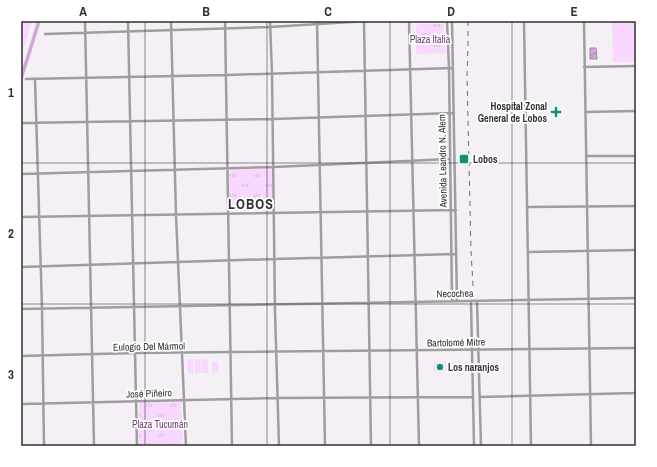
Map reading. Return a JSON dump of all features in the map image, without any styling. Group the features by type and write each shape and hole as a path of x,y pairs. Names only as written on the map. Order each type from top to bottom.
{"street":[{"path":"85,21 94,446"},
{"path":"128,21 137,446"},
{"path":"171,21 176,215 186,446"},
{"path":"225,21 232,446"},
{"path":"270,21 279,446"},
{"path":"364,21 371,446"},
{"path":"45,34 225,28 317,22 368,21"},
{"path":"409,21 419,446"},
{"name":"Avenida Leandro N. Alem","path":"447,21 452,301"},
{"name":"Avenida Leandro N. Alem","path":"452,21 457,301"},
{"path":"524,21 531,446"},
{"path":"584,21 591,446"},
{"path":"317,22 325,446"},
{"path":"584,67 636,66"},
{"path":"26,79 272,74 453,68"},
{"path":"35,78 42,308 44,446"},
{"path":"585,112 636,111"},
{"path":"21,123 273,119 454,114"},
{"path":"450,148 454,147"},
{"path":"586,156 636,156"},
{"path":"21,174 274,167 450,158"},
{"path":"450,171 455,171"},
{"path":"528,207 636,206"},
{"path":"21,217 456,210"},
{"path":"528,252 636,250"},
{"path":"21,267 456,254"},
{"name":"Necochea","path":"21,309 636,298"},
{"path":"471,301 474,446"},
{"path":"477,301 481,446"},
{"name":"Bartolomé Mitre","path":"276,352 636,348"},
{"name":"Eulogio Del Mármol","path":"21,356 135,353 276,352"},
{"path":"480,397 636,393"},
{"name":"José Piñeiro","path":"21,404 278,398 473,397"}],"green space":[{"path":"21,21 32,21 21,57"},
{"path":"612,21 636,21 636,62 613,62"},
{"name":"Plaza Italia","path":"419,24 444,24 445,53 416,54 416,26"},
{"path":"269,169 272,171 271,210 232,210 230,207 229,174 232,170"},
{"path":"187,359 193,359 193,373 188,373"},
{"path":"195,359 201,359 201,373 195,373"},
{"path":"202,359 208,359 208,373 202,373"},
{"path":"212,362 218,362 218,373 212,373"},
{"name":"Los naranjos","path":"446,362 446,371 434,371 434,363"},
{"name":"Plaza Tucumán","path":"181,402 183,446 139,446 139,403"}],"water":[{"path":"590,48 596,48 597,59 590,59"}],"waterway":[{"path":"21,79 39,21"}],"railway":[{"path":"468,21 467,75 471,252 474,301"}],"place":[{"name":"Hospital Zonal General de Lobos","path":"556,112"},
{"name":"Lobos","path":"464,159"},
{"name":"Los naranjos","path":"440,367"}],"district":[{"name":"LOBOS","path":"251,204"}]}
